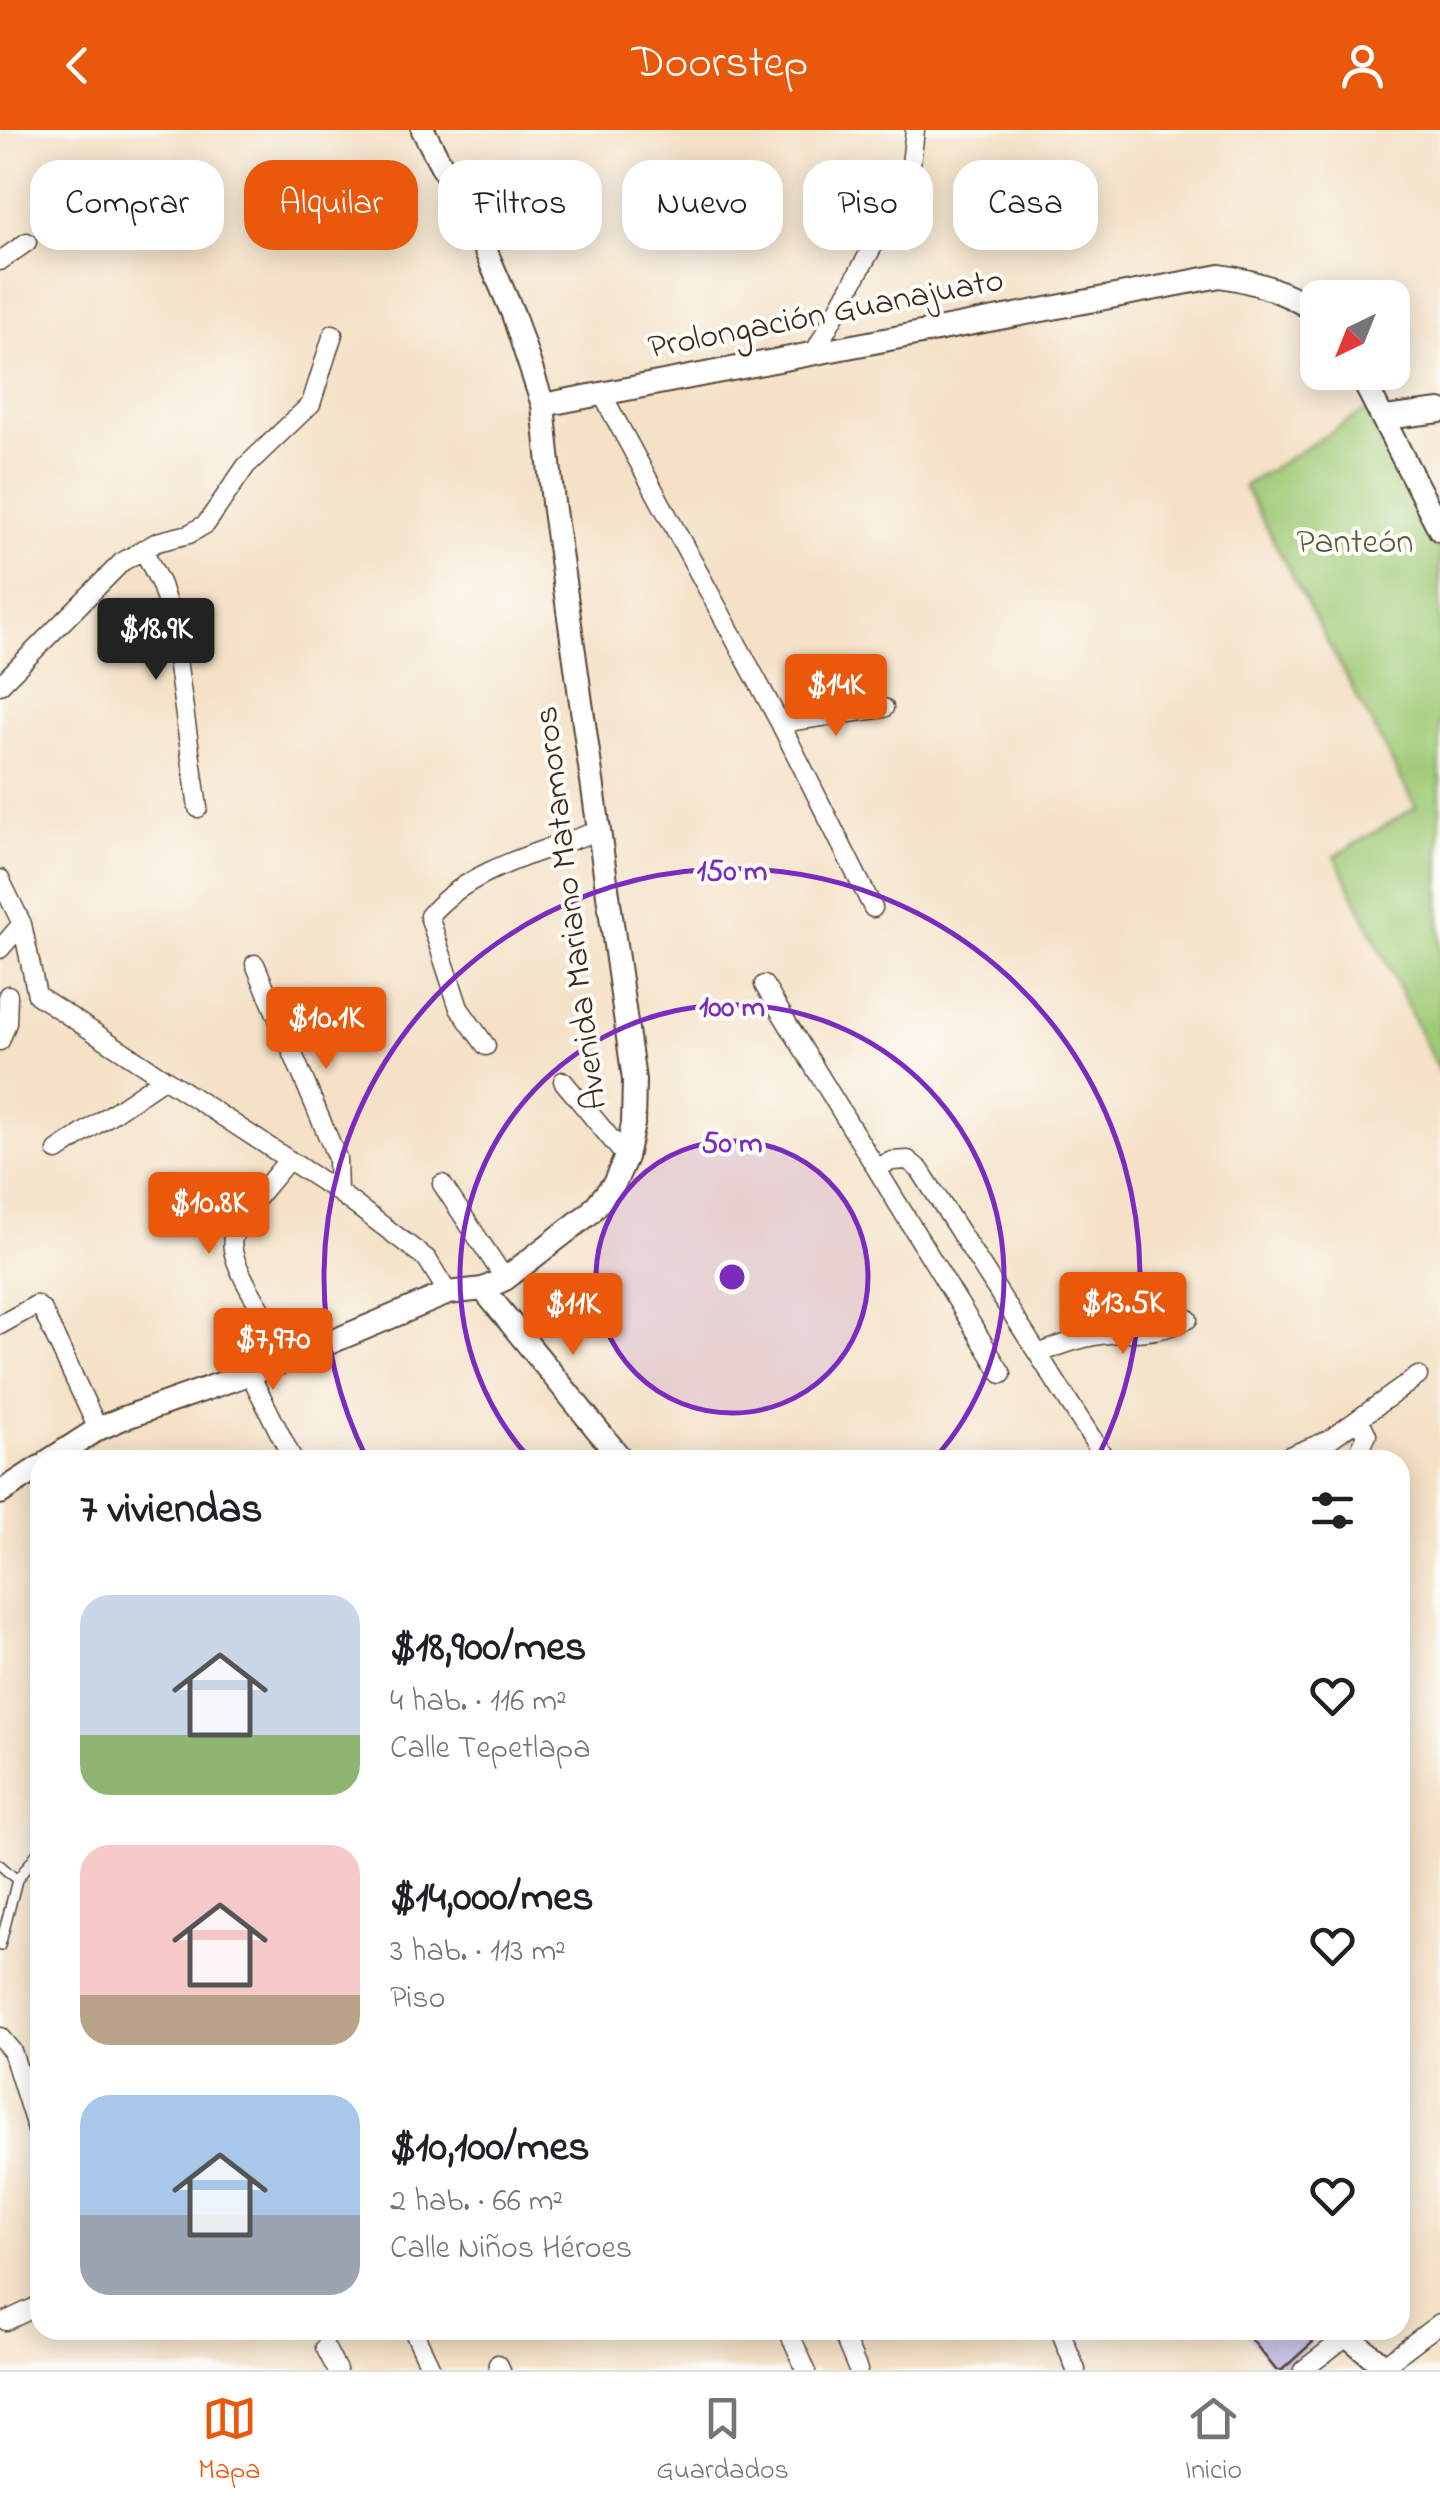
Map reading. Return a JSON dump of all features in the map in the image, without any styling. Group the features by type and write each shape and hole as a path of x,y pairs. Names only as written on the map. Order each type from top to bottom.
{"street":[{"name":"Avenida Mariano Matamoros","path":"65,1450 98,1429 186,1394 293,1358 448,1293 483,1290 505,1279 590,1214 614,1184 626,1157 633,1124 634,1080 553,502 543,405 506,297 423,130"},
{"path":"815,351 909,181 915,130"},
{"path":"0,261 27,242"},
{"name":"Prolongación Guanajuato","path":"543,405 1220,276 1248,280 1300,300"},
{"path":"0,685 122,562 142,549 189,534 206,524 246,466 311,404 333,334"},
{"path":"1370,390 1440,530"},
{"path":"602,396 780,724 873,908"},
{"path":"1385,418 1440,410"},
{"path":"142,549 161,585 171,617 198,808"},
{"path":"780,724 884,708"},
{"path":"486,1046 459,1008 428,916 470,880 600,830"},
{"path":"0,878 22,924 37,994"},
{"path":"0,949 22,924"},
{"path":"255,964 337,1158 338,1192"},
{"path":"764,985 1002,1374"},
{"path":"0,1041 7,1023 4,996 37,994 338,1192 428,1259 448,1293"},
{"path":"56,1151 163,1079"},
{"path":"563,1081 626,1157"},
{"path":"288,1160 238,1226 232,1250 242,1274 293,1358"},
{"path":"877,1168 892,1161 908,1160 920,1170 1100,1450"},
{"path":"442,1184 505,1279"},
{"path":"483,1290 614,1450"},
{"path":"0,1325 30,1306 36,1305 43,1311 98,1429"},
{"path":"1039,1354 1066,1342 1108,1334 1162,1332 1188,1320"},
{"path":"250,1374 289,1450"},
{"path":"1304,1450 1329,1440 1360,1420 1418,1376"},
{"path":"1360,1420 1366,1436 1360,1450"},
{"path":"0,1493 30,1474"},
{"path":"0,2037 12,2051 30,2108"},
{"path":"6,2321 30,2310"},
{"path":"1352,2340 1386,2368 1440,2323"},
{"path":"418,2340 432,2370"},
{"path":"792,2340 806,2370"},
{"path":"845,2340 858,2370"},
{"path":"1064,2340 1076,2370"},
{"path":"1303,2370 1336,2340"},
{"path":"325,2347 337,2370"}],"lane":[{"path":"0,1946 17,1880 30,1862"},
{"path":"0,1866 17,1880"}],"green space":[{"name":"Panteón","path":"1365,411 1440,551 1440,1074 1335,856 1416,807 1244,486"}],"building":[{"path":"1252,2340 1313,2342 1282,2370 1276,2370"}]}
